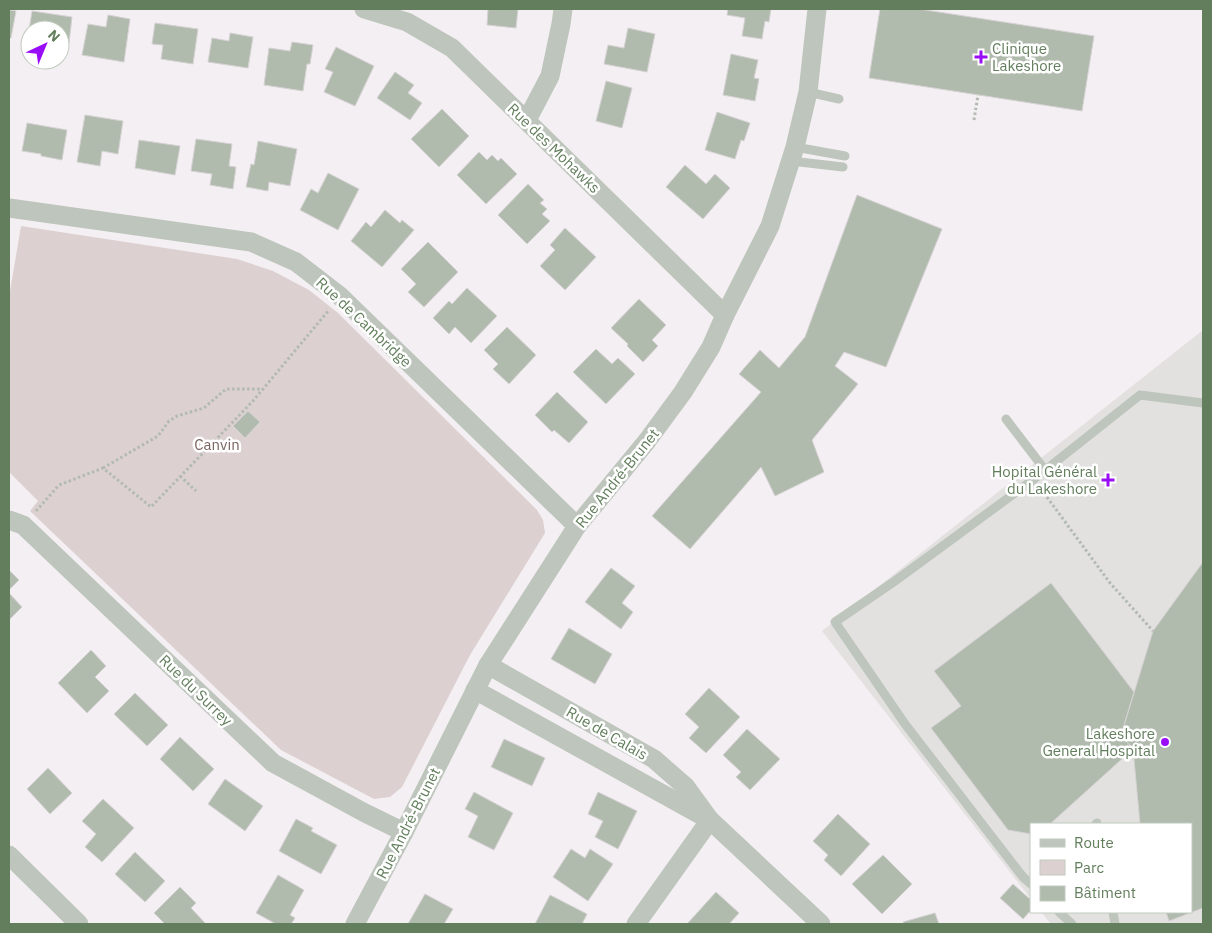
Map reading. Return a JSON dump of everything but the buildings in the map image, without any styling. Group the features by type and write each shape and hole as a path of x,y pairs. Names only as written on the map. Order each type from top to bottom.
{"street":[{"name":"Rue des Mohawks","path":"364,9 406,22 452,48 725,316"},
{"path":"527,120 550,76 563,9"},
{"name":"Rue André-Brunet","path":"355,924 404,832 488,665 577,526 647,441 683,392 711,346 770,226 793,154 808,92 817,9"},
{"name":"Rue de Cambridge","path":"9,208 251,242 296,262 340,296 577,526"},
{"name":"Rue du Surrey","path":"16,523 273,762 365,813 404,832"},
{"name":"Rue de Calais","path":"488,665 654,759 686,787 710,820 821,924"},
{"name":"Rue de Calais","path":"476,690 710,820"},
{"path":"636,924 710,820"},
{"path":"9,855 79,924"}],"lane":[{"path":"808,92 839,98"},
{"path":"793,154 845,156"},
{"path":"793,154 843,167"},
{"path":"1030,883 1023,877 905,724 835,622 1034,479 1140,395 1203,403"},
{"path":"1006,419 1045,470"},
{"path":"1060,913 1072,924"}],"path":[{"path":"974,120 978,95"},
{"path":"103,468 151,506 253,401 340,296"},
{"path":"16,523 59,485 103,468 158,436 169,422 177,416 204,408 226,389 263,389"},
{"path":"180,476 196,491"},
{"path":"1034,479 1110,583 1153,631"}],"shaded area":[{"name":"Hopital Général du Lakeshore","path":"1203,330 1203,924 1051,924 1042,913 1192,913 1192,823 1030,823 1030,898 822,631"}],"green space":[{"name":"Canvin","path":"21,226 237,259 273,271 309,290 338,313 537,510 543,520 545,533 470,655 402,787 390,797 374,799 281,750 30,511 38,501 9,472 9,297"}],"place":[{"name":"Clinique Lakeshore","path":"981,57"},
{"name":"Hopital Général du Lakeshore","path":"1108,480"},
{"name":"Lakeshore General Hospital","path":"1165,742"}]}
